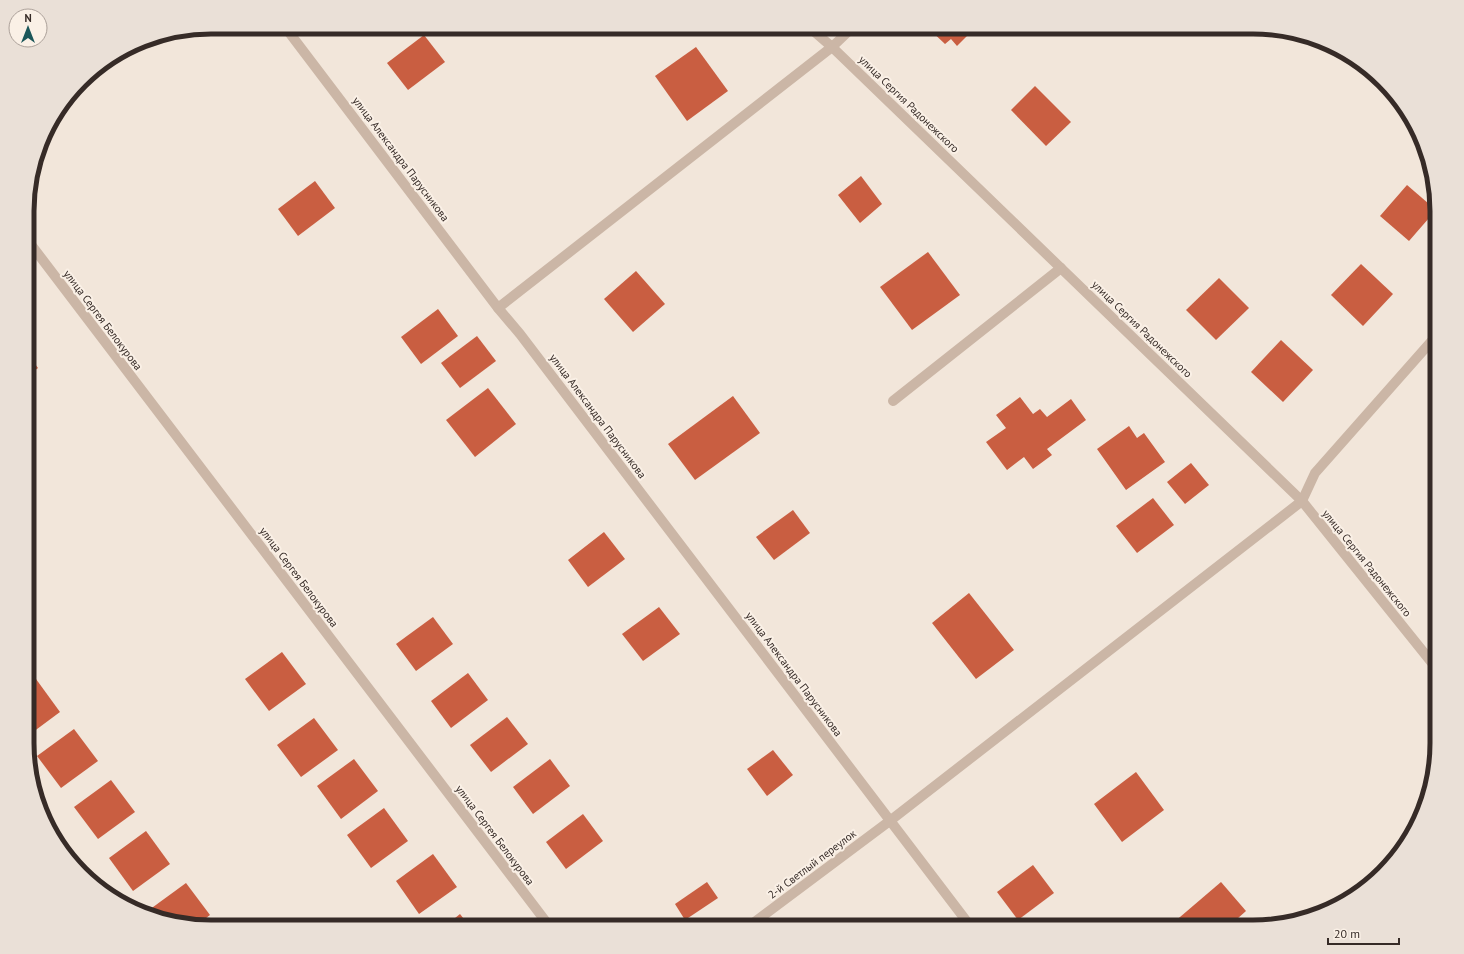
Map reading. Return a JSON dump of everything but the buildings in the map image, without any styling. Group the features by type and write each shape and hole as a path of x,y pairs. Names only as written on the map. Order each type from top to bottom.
{"street":[{"name":"улица Александра Парусникова","path":"290,34 498,308 520,334 891,820"},
{"name":"улица Сергия Радонежского","path":"817,34 1302,501 1430,659"},
{"path":"498,308 832,47 846,34"},
{"name":"улица Сергея Белокурова","path":"34,250 545,920"},
{"path":"893,401 1061,268"},
{"path":"1302,501 1315,473 1430,343"},
{"name":"2-й Светлый переулок","path":"757,920 891,820 1302,501"},
{"path":"891,820 966,920"}]}
